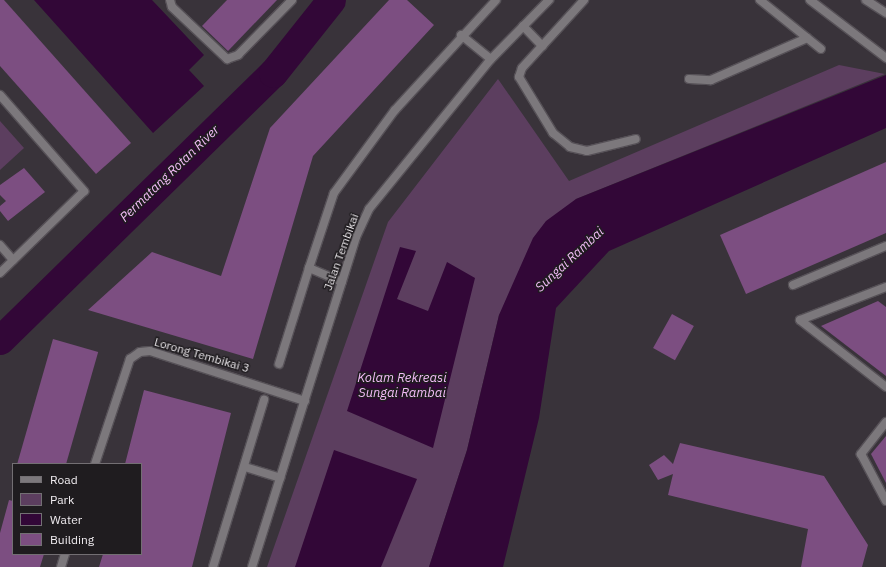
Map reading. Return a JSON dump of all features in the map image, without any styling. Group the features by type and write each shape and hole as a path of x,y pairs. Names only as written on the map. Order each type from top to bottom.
{"street":[{"path":"170,0 172,7 227,59 238,55 292,0"},
{"path":"279,364 334,193 395,110 461,35 496,0"},
{"name":"Jalan Tembikai","path":"252,567 342,282 369,209 491,59 549,0"},
{"path":"584,0 522,68 519,77 554,133 570,147 587,151 636,139"},
{"path":"760,0 821,49"},
{"path":"810,0 877,53 886,58"},
{"path":"866,0 886,13"},
{"path":"523,26 542,46"},
{"path":"461,35 491,59"},
{"path":"689,79 711,80 807,38"},
{"path":"0,95 84,191 0,273"},
{"path":"0,245 13,260"},
{"path":"793,284 886,246"},
{"path":"309,268 342,282"},
{"path":"886,287 800,320 886,387"},
{"name":"Lorong Tembikai 3","path":"95,463 130,359 140,352 150,351 305,400"},
{"path":"213,567 245,467 264,400"},
{"path":"886,422 861,454 886,501"},
{"path":"245,467 280,478"},
{"path":"61,567 65,555"}],"green space":[{"path":"839,65 885,74 576,199 499,315 467,450 429,567 267,567 388,222 498,79 569,181"},
{"path":"0,121 24,148 0,170"}],"water":[{"path":"34,0 152,0 204,55 189,70 204,86 153,133"},
{"name":"Sungai Rambai","path":"886,75 886,128 609,251 556,308 539,418 503,567 429,567 467,450 499,315 533,238 546,221 576,199"},
{"name":"Kolam Rekreasi Sungai Rambai","path":"400,247 416,251 397,299 428,311 447,262 475,278 433,448 347,411"},
{"path":"334,450 417,479 381,567 295,567"}],"building":[{"path":"0,0 4,0 131,143 96,174 0,66"},
{"path":"227,0 277,0 228,51 202,26"},
{"path":"389,0 407,0 434,25 313,156 253,359 88,310 152,252 221,276 270,128"},
{"path":"886,162 886,233 746,294 720,235"},
{"path":"24,168 45,192 8,221 0,211 0,206 6,201 0,195 0,185"},
{"path":"878,301 886,307 886,376 821,326"},
{"path":"672,314 694,326 675,360 653,348"},
{"path":"53,339 98,352 66,463 17,463"},
{"path":"144,390 231,413 192,567 99,567 103,555 142,555 142,463 125,463"},
{"path":"886,436 886,483 871,454"},
{"path":"680,443 824,476 868,545 862,567 801,567 808,529 668,495 673,474 658,480 649,465 664,455 673,464"},
{"path":"9,500 12,501 12,555 44,555 40,567 0,567 0,533"}],"waterway":[{"name":"Permatang Rotan River","path":"0,340 273,73 331,0"}]}
